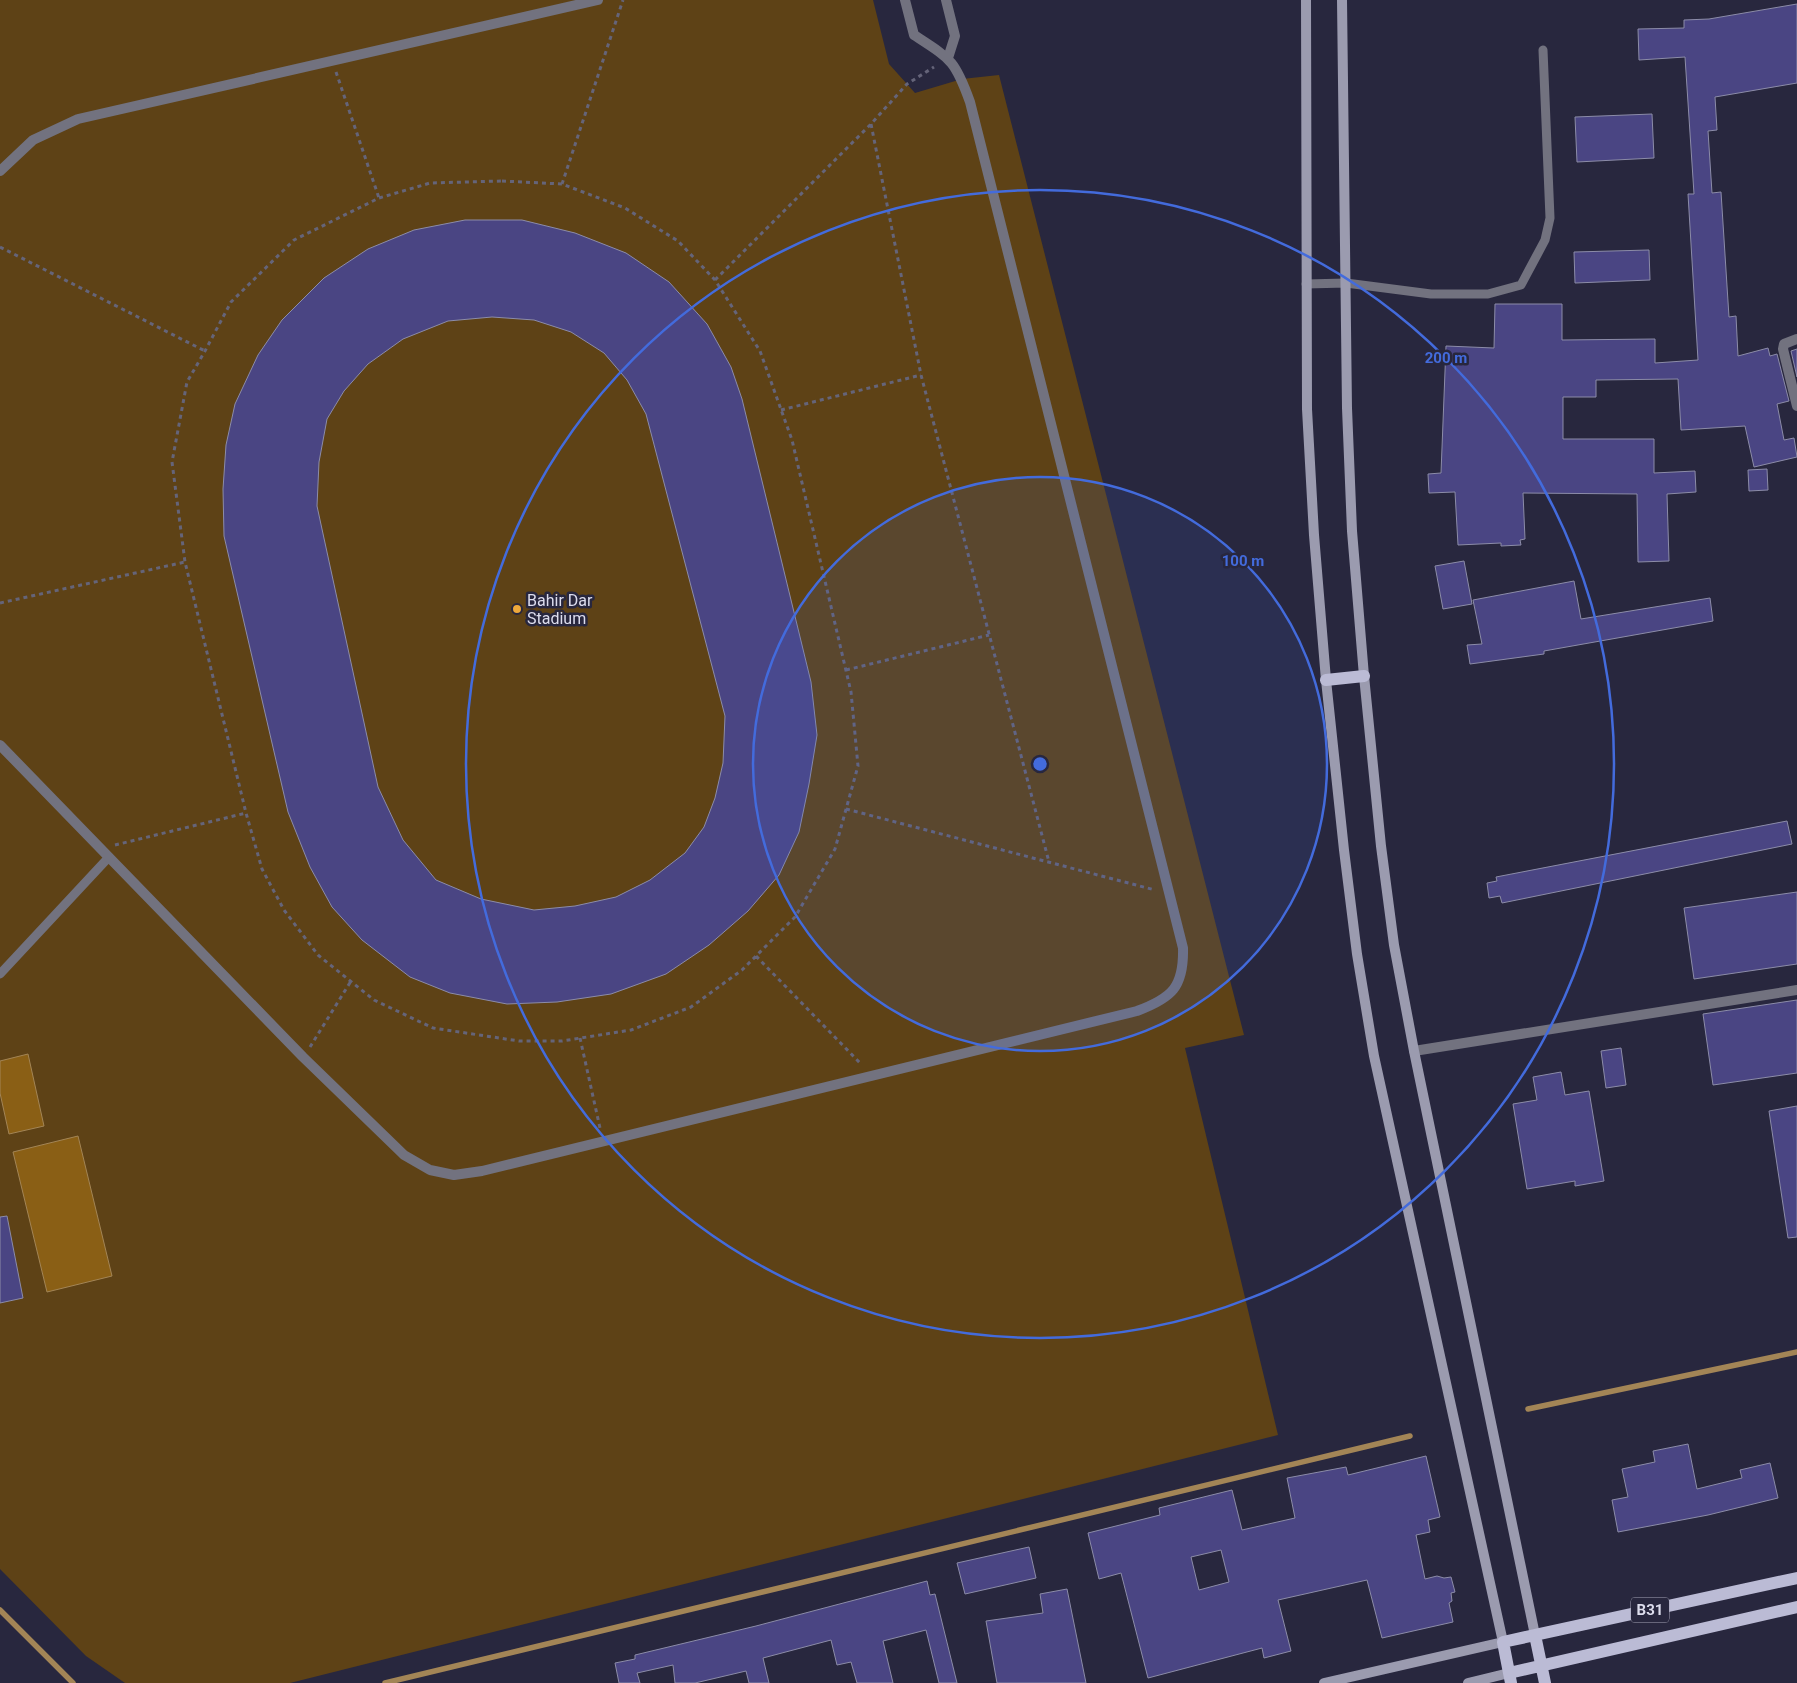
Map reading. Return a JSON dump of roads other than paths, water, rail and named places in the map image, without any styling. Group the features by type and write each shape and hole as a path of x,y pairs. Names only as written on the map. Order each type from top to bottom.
{"main road":[{"path":"1326,680 1364,676"},
{"name":"B31","path":"1503,1642 1797,1578"},
{"name":"B31","path":"1510,1678 1542,1666 1797,1607"},
{"path":"1535,1635 1545,1683"},
{"path":"1503,1642 1510,1678"}],"street":[{"path":"0,171 33,140 78,119 598,0"},
{"path":"0,745 304,1057 404,1155 430,1170 454,1175 482,1171 1137,1011 1160,1002 1174,988 1183,971 1183,948 970,102 962,79 948,58 914,35 905,0"},
{"path":"946,0 955,36 948,58"},
{"path":"1306,0 1307,409 1314,535 1326,680 1357,954 1374,1056 1503,1642 1324,1683"},
{"path":"1342,0 1347,408 1352,531 1364,676 1394,945 1414,1051 1535,1635"},
{"path":"1797,338 1784,344 1783,349 1797,406"},
{"path":"1414,1051 1797,990"},
{"path":"1468,1683 1510,1678"}],"lane":[{"path":"1306,284 1346,283 1431,294 1488,294 1520,284 1545,240 1550,218 1544,50"},
{"path":"0,974 109,857"}],"waterway":[{"path":"1528,1409 1797,1352"},
{"path":"385,1683 1410,1436"},
{"path":"0,1610 73,1683"}],"place":[{"name":"Bahir Dar Stadium","path":"517,609"}]}
